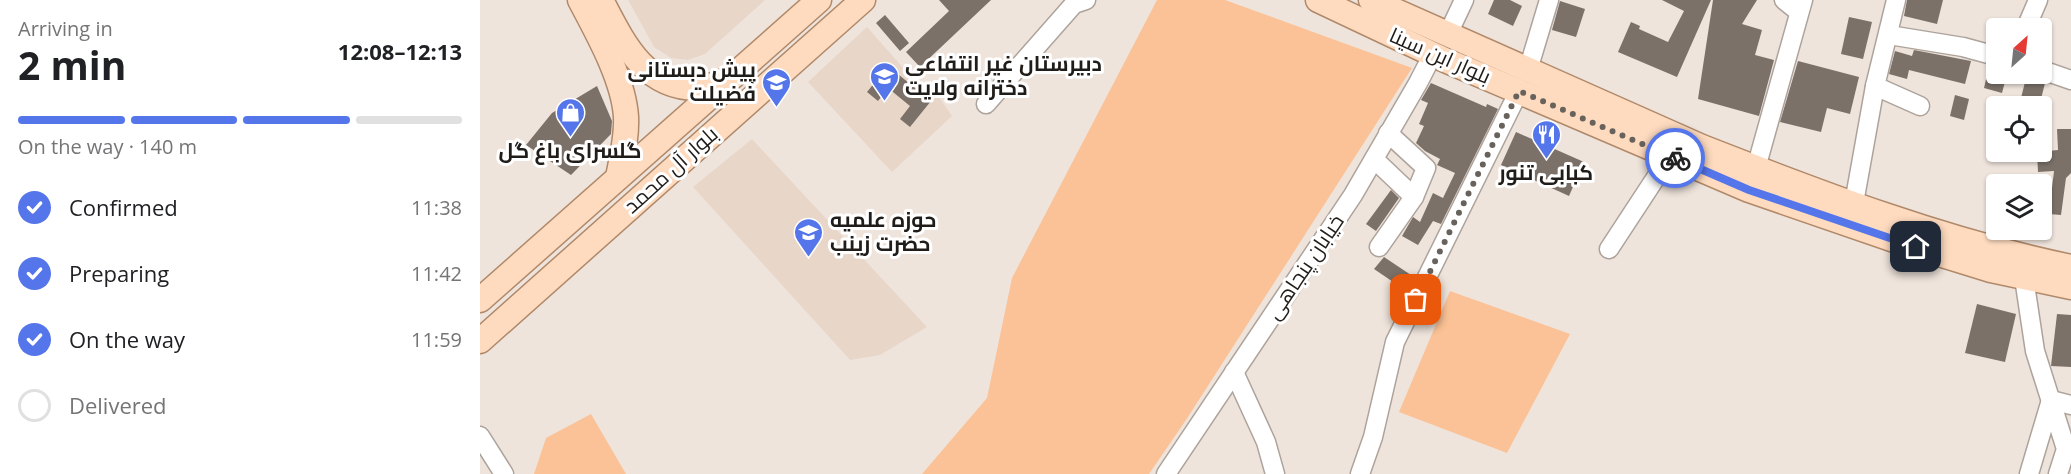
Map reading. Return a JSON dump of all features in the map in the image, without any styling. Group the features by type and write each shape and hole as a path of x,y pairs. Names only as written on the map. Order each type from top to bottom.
{"main road":[{"path":"580,0 618,80 626,115 624,147 618,177"},
{"path":"601,0 624,42 642,66 658,79 679,86 701,88 729,80"},
{"name":"بلوار آل محمد","path":"480,300 819,0"},
{"name":"بلوار آل محمد","path":"480,341 863,0"},
{"name":"بلوار ابن سینا","path":"1318,0 1433,54 1523,81 1854,203 2071,287"},
{"name":"بلوار ابن سینا","path":"1371,0 1448,34 1523,81 1670,156 1749,190 1897,241 1991,270 2071,267"},
{"path":"618,80 642,66"}],"street":[{"path":"986,104 1074,4 1086,0"},
{"path":"1448,34 1464,0"},
{"path":"1360,474 1373,437 1395,342 1523,81 1549,0"},
{"path":"1756,168 1801,6 1784,0"},
{"path":"1854,203 1875,86 1896,0"},
{"path":"2030,18 2038,0"},
{"path":"1889,35 1963,47 1986,53"},
{"name":"خیابان پنجاهی","path":"1166,474 1353,195 1433,54"},
{"path":"2052,73 2071,80"},
{"path":"1875,86 1920,106"},
{"path":"1379,247 1414,197 1426,168 1388,134"},
{"path":"1609,249 1670,156"},
{"path":"1374,159 1414,197"},
{"path":"2024,268 2035,351 2043,380 2069,449 2058,474"},
{"path":"1234,372 1266,442 1275,474"},
{"path":"2051,400 2071,405"},
{"path":"2029,474 2051,400"},
{"path":"480,436 504,474"}],"shaded area":[{"path":"628,0 765,0 705,54 688,60 671,58 654,47"},
{"path":"1157,0 1225,0 1412,68 1149,474 922,474 987,398 1012,278"},
{"name":"دبیرستان غیر انتفاعی دخترانه ولایت","path":"867,27 920,87 928,81 952,116 892,172 808,82"},
{"name":"حوزه علمیه حضرت زینب","path":"752,139 927,327 880,355 850,360 693,187"},
{"path":"1450,291 1570,334 1507,453 1399,412"},
{"path":"591,414 626,474 534,474 546,438"}],"building":[{"path":"939,0 991,0 920,67 906,52 949,11"},
{"path":"1494,0 1510,0 1522,6 1513,26 1488,14"},
{"path":"1662,0 1711,0 1677,77 1618,52 1631,22 1640,26 1639,29 1668,42 1684,11"},
{"path":"1713,0 1757,0 1742,24 1762,30 1755,55 1774,60 1759,116 1698,99"},
{"path":"1907,0 1943,0 1937,24 1904,16"},
{"path":"1560,1 1585,9 1576,37 1552,30"},
{"path":"885,15 909,43 900,51 876,23"},
{"path":"1849,17 1872,22 1863,59 1841,54"},
{"path":"1914,50 1971,61 1965,84 1909,70 1907,79 1889,74 1895,51 1912,56"},
{"path":"1798,61 1859,77 1850,114 1827,108 1821,132 1780,122"},
{"path":"888,66 931,101 910,127 900,119 910,106 888,88 878,101 867,92"},
{"path":"1986,79 1986,84 2004,84 2002,93 1984,88"},
{"path":"1431,83 1486,107 1487,104 1498,109 1441,224 1433,221 1418,245 1402,236 1413,217 1420,222 1433,193 1443,198 1455,173 1437,165 1440,159 1416,143 1424,126 1419,124 1428,103 1421,100"},
{"path":"2024,84 2045,84 2042,96 2022,96"},
{"name":"گلسرای باغ گل","path":"597,86 612,121 611,134 571,175 526,145 552,113"},
{"path":"1955,95 1969,99 1964,120 1950,116"},
{"path":"2057,129 2071,129 2071,173 2066,178 2061,215 2052,214 2054,171 2038,172 2038,162 2052,162 2052,151 2058,150"},
{"path":"1516,132 1584,162 1569,196 1501,165"},
{"path":"1391,190 1399,198 1376,231 1366,224"},
{"path":"1384,257 1411,275 1402,288 1374,269"},
{"path":"1977,304 2016,314 2005,362 1965,353"},
{"path":"2057,314 2071,315 2071,367 2051,366"}],"way so far":[{"path":"1416,300 1519,91 1675,158"}],"place":[{"name":"دبیرستان غیر انتفاعی دخترانه ولایت","path":"884,102"},
{"name":"پیش دبستانی فضیلت","path":"777,108"},
{"name":"گلسرای باغ گل","path":"570,138"},
{"name":"کبابی تنور","path":"1546,160"},
{"name":"حوزه علمیه حضرت زینب","path":"809,258"}],"route":[{"path":"1675,158 1749,190 1916,247"}]}
